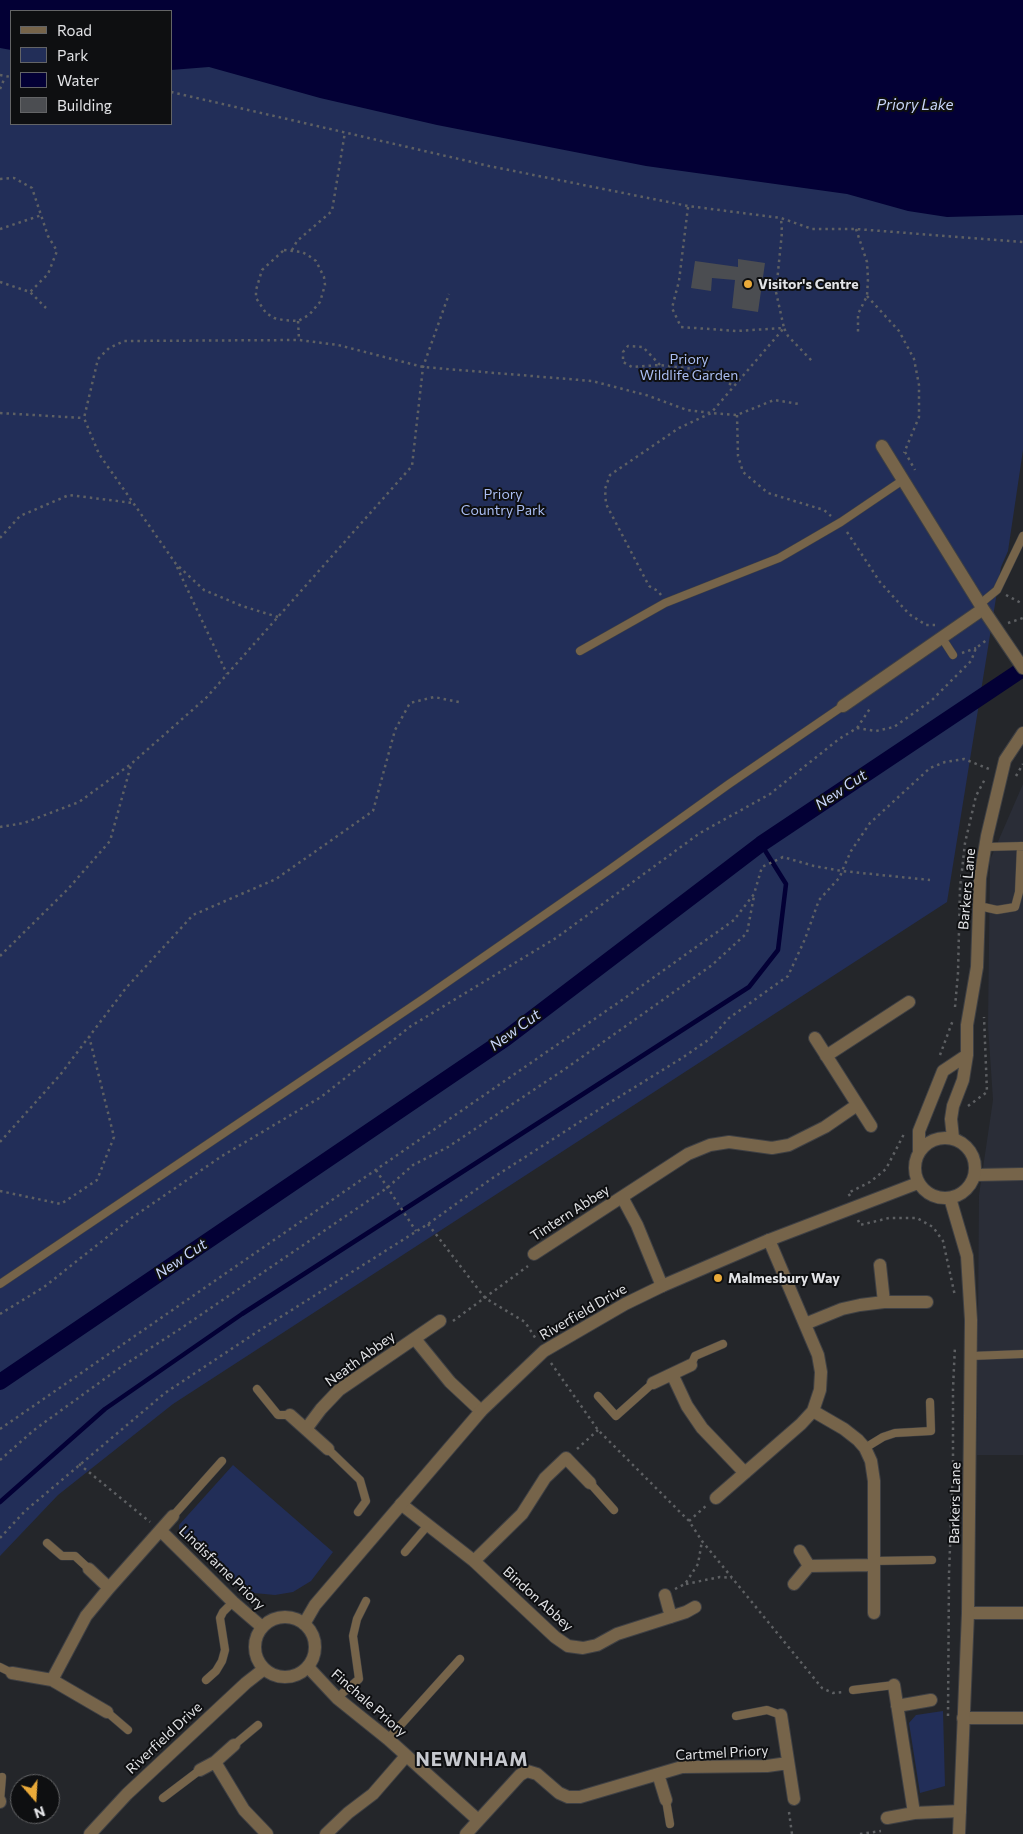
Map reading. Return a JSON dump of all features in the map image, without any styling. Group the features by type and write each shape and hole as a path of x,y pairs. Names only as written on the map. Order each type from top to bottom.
{"street":[{"path":"882,446 981,606 1023,668"},
{"path":"843,706 942,638 981,606"},
{"name":"Barkers Lane","path":"953,1138 951,1119 953,1106 963,1080 967,1055 967,1025 977,967 980,878 985,847 1005,760 1023,733"},
{"path":"826,1056 910,1002"},
{"path":"815,1038 871,1126"},
{"path":"919,1151 919,1132 943,1071 967,1055"},
{"name":"Tintern Abbey","path":"534,1254 688,1154 710,1145 730,1142 772,1148 789,1145 825,1127 857,1105"},
{"path":"953,1138 968,1147 973,1155 975,1175 968,1187 958,1196 950,1198 934,1196 925,1191 918,1183 914,1172 915,1160 919,1151 926,1143 934,1139 953,1138"},
{"path":"975,1175 1023,1174"},
{"name":"Riverfield Drive","path":"304,1624 315,1606 481,1411 544,1351 625,1304 662,1286 769,1240 918,1183"},
{"name":"Tintern Abbey","path":"622,1197 637,1225 662,1286"},
{"name":"Barkers Lane","path":"950,1198 967,1256 971,1356 968,1613 959,1834"},
{"path":"716,1498 801,1424 812,1411 820,1390 821,1372 818,1355 769,1240"},
{"path":"880,1265 884,1302"},
{"path":"805,1324 842,1309 884,1302 927,1302"},
{"name":"Neath Abbey","path":"306,1429 339,1390 440,1321"},
{"name":"Neath Abbey","path":"415,1339 450,1382 481,1411"},
{"path":"653,1383 691,1365"},
{"path":"672,1374 687,1406 702,1428 744,1473"},
{"path":"812,1411 844,1429 865,1448 871,1461 874,1480 874,1613"},
{"path":"290,1415 328,1449"},
{"path":"474,1561 522,1514 544,1478 566,1458 590,1483"},
{"name":"Bindon Abbey","path":"401,1504 474,1561 555,1637 568,1646 583,1648 597,1645 617,1634 696,1608"},
{"name":"Lindisfarne Priory","path":"52,1680 86,1616 173,1516"},
{"name":"Lindisfarne Priory","path":"161,1531 233,1602 262,1627"},
{"path":"800,1550 809,1566"},
{"path":"794,1584 809,1566 873,1563"},
{"path":"89,1569 109,1588"},
{"path":"664,1596 671,1617"},
{"path":"968,1613 1023,1613"},
{"path":"290,1617 304,1624 313,1636 315,1652 308,1667 293,1676 275,1676 264,1669 256,1656 256,1639 262,1627 274,1619 290,1617"},
{"name":"Finchale Priory","path":"308,1667 338,1698 388,1739 478,1820"},
{"name":"Riverfield Drive","path":"90,1834 127,1794 246,1683 264,1669"},
{"path":"12,1673 52,1680 108,1712"},
{"path":"894,1685 914,1813"},
{"path":"898,1706 931,1700"},
{"name":"Cartmel Priory","path":"781,1715 794,1798"},
{"path":"963,1718 1023,1718"},
{"path":"200,1770 215,1762 234,1745"},
{"path":"326,1834 348,1813 373,1794 406,1756"},
{"path":"215,1762 244,1810 267,1834"},
{"name":"Cartmel Priory","path":"466,1834 520,1775 527,1771 537,1774 559,1793 568,1797 580,1797 682,1767 767,1766 788,1763"},
{"path":"658,1774 666,1800"},
{"path":"887,1818 914,1813 960,1811"}],"lane":[{"path":"580,651 665,602 779,558 841,522 900,475"},
{"path":"981,606 998,590 1022,540"},
{"path":"942,638 953,655"},
{"path":"0,1284 423,999 843,706"},
{"path":"979,906 997,910 1019,908 1022,846 985,847"},
{"path":"691,1365 695,1356 723,1344"},
{"path":"971,1356 1023,1354"},
{"path":"598,1396 616,1416 653,1383"},
{"path":"257,1389 278,1415 290,1415"},
{"path":"865,1448 883,1437 895,1433 932,1431 930,1402"},
{"path":"328,1449 360,1480 366,1501 358,1512"},
{"path":"173,1516 222,1461"},
{"path":"590,1483 614,1510"},
{"path":"405,1552 428,1525"},
{"path":"48,1543 62,1556 75,1556 89,1569"},
{"path":"873,1563 932,1560"},
{"path":"338,1698 359,1679 353,1636 357,1619 366,1601"},
{"path":"206,1680 216,1671 222,1661 225,1650 220,1618 233,1602"},
{"path":"388,1739 460,1659"},
{"path":"0,1667 12,1673"},
{"path":"853,1690 894,1685"},
{"path":"736,1716 767,1710 781,1715"},
{"path":"108,1712 128,1730"},
{"path":"234,1745 258,1725"},
{"path":"163,1798 200,1770"},
{"path":"0,1801 2,1777"},
{"path":"666,1800 670,1824"}],"path":[{"path":"0,76 10,77"},
{"path":"0,89 5,77"},
{"path":"172,92 489,166 688,206 781,218 812,229 856,229 1023,242"},
{"path":"292,250 297,241 332,211 345,132"},
{"path":"0,179 14,178 32,188 48,236 56,251 48,274 30,292"},
{"path":"688,206 679,280 672,308 682,327 737,331 784,328"},
{"path":"0,230 42,215"},
{"path":"781,218 782,232 776,292 784,328 788,336 812,361"},
{"path":"856,229 867,262 868,296 858,314 858,334"},
{"path":"284,250 302,252 316,261 321,269 325,285 320,302 315,309 298,321 274,318 266,313 256,298 256,290 262,270 284,250"},
{"path":"0,282 30,292 46,308"},
{"path":"0,827 24,823 79,802 131,764 206,698 412,466 423,367 449,294"},
{"path":"868,296 900,331 914,359 919,386 919,417 900,475"},
{"path":"298,321 299,340"},
{"path":"665,602 658,591 649,586 606,504 605,489 610,475 680,428 711,414 784,328"},
{"path":"226,674 176,564 98,454 84,418 98,359 109,348 124,341 299,340 338,346 423,367 592,381 646,395 687,410 711,414 737,415 774,400 798,404"},
{"path":"660,365 643,347 628,346 623,352 623,362 632,366 660,365 715,373 734,387"},
{"path":"0,413 84,418"},
{"path":"0,538 20,516 69,496 134,503"},
{"path":"176,564 204,590 242,606 278,617"},
{"path":"998,590 1023,604"},
{"path":"857,728 876,731 894,727 932,700 971,661 976,648 998,632"},
{"path":"0,1142 60,1075 126,988 193,915 276,879 373,811 395,730 410,703 434,697 459,702"},
{"path":"0,1314 44,1287 130,1219 222,1156 320,1097 411,1026 556,938 700,833 770,794 839,739 857,728 871,707"},
{"path":"0,1538 25,1511 165,1392 428,1224 597,1110 711,1038 729,1018 788,976 819,900 840,877 851,850 870,823 930,768 945,762 964,759 990,770"},
{"path":"0,956 68,890 110,841 131,764"},
{"path":"0,1460 34,1430 121,1367 180,1330 387,1188 413,1165 448,1147 549,1080 712,965 747,933 754,894 762,867 784,857 814,866 842,871 930,880"},
{"path":"954,1008 958,973 960,888"},
{"path":"0,1430 734,920 754,894"},
{"path":"939,1060 954,1017"},
{"path":"0,1191 61,1204 97,1180 114,1137 89,1036"},
{"path":"848,1193 870,1182 886,1169 907,1128"},
{"path":"376,1170 416,1231"},
{"path":"860,1225 889,1218 917,1218 933,1227 943,1242 955,1300"},
{"path":"428,1224 485,1298 525,1322 560,1377 598,1430 689,1522 702,1541 822,1688 833,1693 853,1690"},
{"path":"440,1321 449,1324 527,1267 534,1254"},
{"path":"948,1720 949,1574 953,1468 953,1389 956,1339"},
{"path":"566,1458 598,1430"},
{"path":"79,1464 161,1531"},
{"path":"689,1522 716,1498"},
{"path":"684,1584 698,1564 702,1541"},
{"path":"664,1596 684,1584 720,1577 732,1578"},
{"path":"788,1812 792,1834"}],"shaded area":[{"path":"1023,784 1023,1455 977,1455 979,1195 993,1100 988,1026 990,860"}],"green space":[{"name":"Priory Country Park","path":"0,0 1023,0 1023,450 1008,551 1001,567 947,902 173,1404 58,1495 0,1556"},
{"path":"233,1465 333,1552 311,1581 293,1592 275,1595 254,1593 223,1572 179,1533 179,1525"},
{"path":"943,1711 945,1786 920,1793 909,1723 916,1715"}],"water":[{"name":"Priory Lake","path":"0,0 1023,0 1023,215 947,217 908,211 847,194 646,166 437,125 320,98 209,67 172,70 172,10 10,10 10,50 0,48"}],"building":[{"name":"Visitor's Centre","path":"738,259 765,263 758,312 732,308 735,280 712,278 711,291 691,288 695,261 738,267"}],"waterway":[{"name":"New Cut","path":"0,1382 505,1039 761,844 1023,669"},
{"path":"0,1502 105,1409 242,1314 749,987 778,950 786,884 761,844"}],"place":[{"name":"Visitor's Centre","path":"748,284"},
{"name":"Malmesbury Way","path":"718,1278"}],"district":[{"name":"NEWNHAM","path":"472,1760"}],"park label":[{"name":"Priory Wildlife Garden","path":"689,368"}]}
